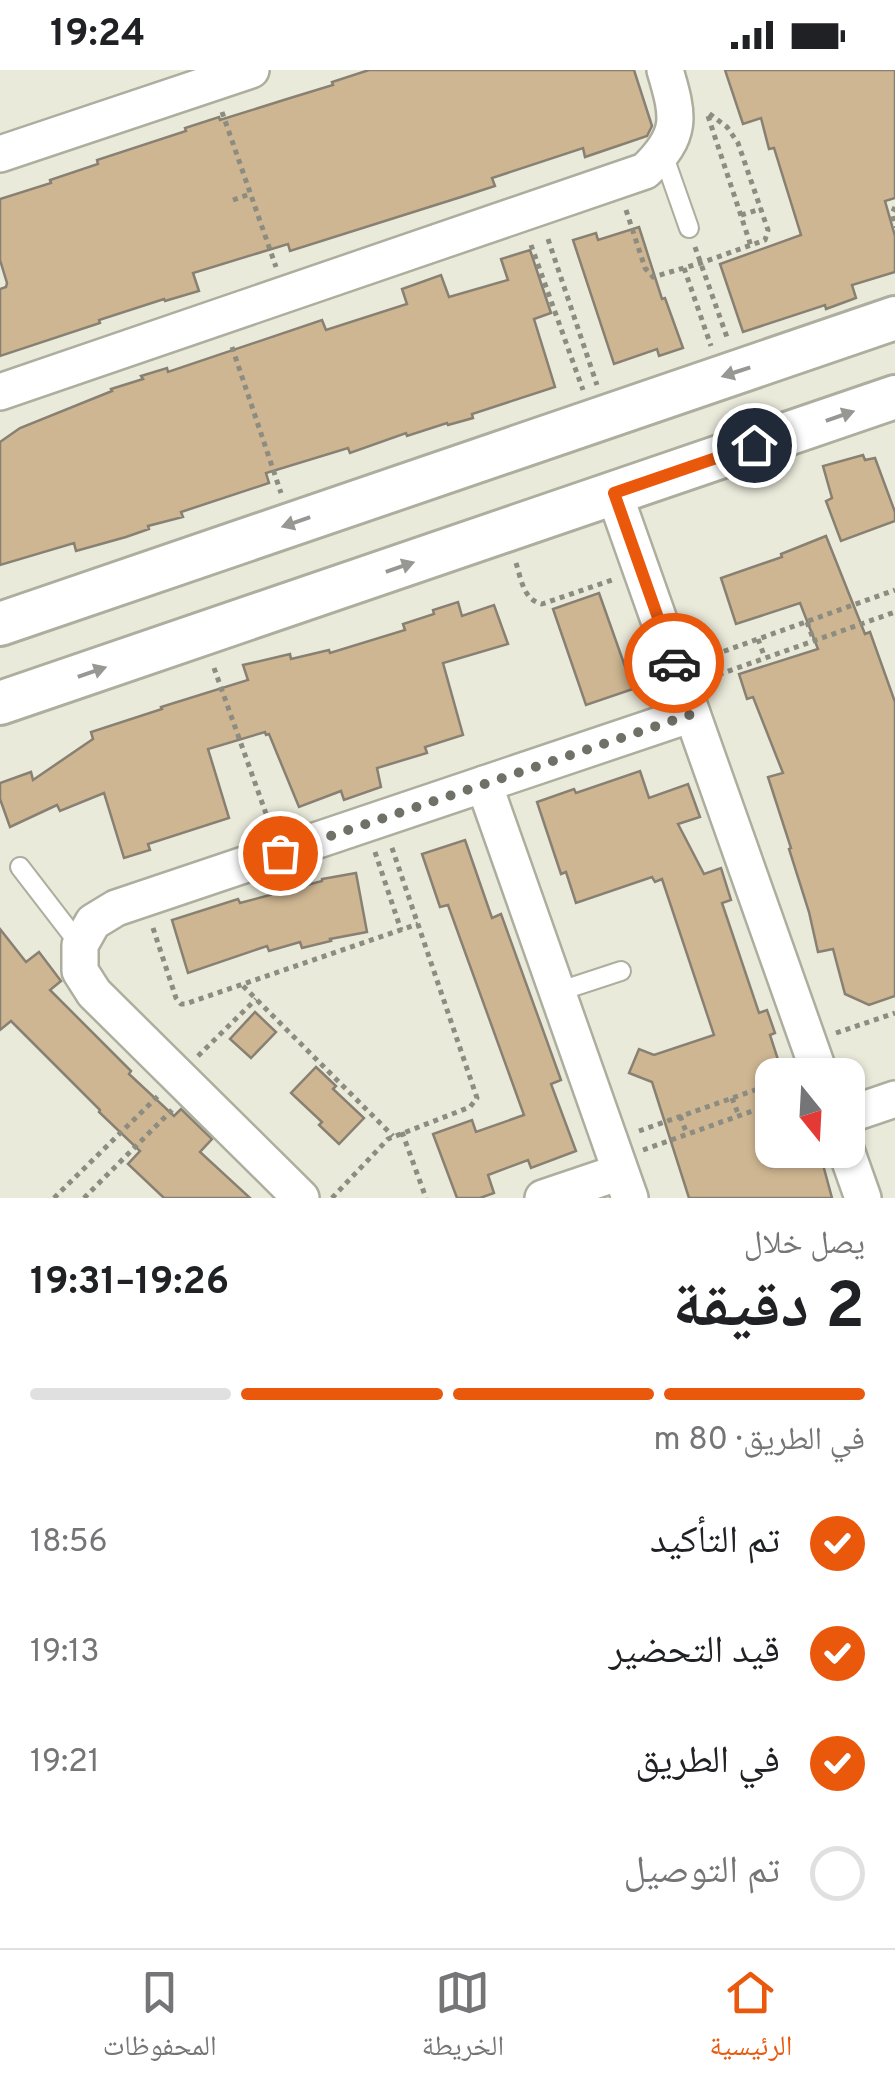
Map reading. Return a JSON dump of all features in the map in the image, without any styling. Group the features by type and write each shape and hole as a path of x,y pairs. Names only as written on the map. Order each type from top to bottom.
{"street":[{"path":"0,154 251,70"},
{"path":"0,392 645,170 663,154 674,130 675,104 665,70"},
{"path":"0,624 895,318"},
{"path":"0,703 895,396"},
{"path":"614,493 814,1058"},
{"path":"301,1198 94,993 80,970 80,945 93,922 116,908 484,784 683,690"},
{"path":"484,784 619,1168 544,1198"},
{"path":"865,1109 895,1099"},
{"path":"852,1168 863,1198"}],"lane":[{"path":"663,154 689,228"},
{"path":"20,867 80,945"},
{"path":"557,992 622,971"}],"path":[{"path":"212,83 284,294"},
{"path":"707,112 752,246"},
{"path":"233,200 250,194"},
{"path":"895,207 895,228"},
{"path":"741,215 761,209"},
{"path":"528,210 572,313 601,418"},
{"path":"528,210 557,318 601,418"},
{"path":"689,228 730,374"},
{"path":"684,268 730,374"},
{"path":"557,318 572,313"},
{"path":"221,316 292,524"},
{"path":"505,531 528,597 534,602 542,604 641,570"},
{"path":"683,690 758,639 895,590"},
{"path":"683,690 895,612"},
{"path":"807,622 814,640"},
{"path":"202,635 280,853"},
{"path":"758,639 765,658"},
{"path":"332,1198 393,1136 470,1107 477,1098 418,924 374,821"},
{"path":"374,821 402,930"},
{"path":"144,900 181,1004 418,924"},
{"path":"242,985 393,1136"},
{"path":"816,1058 895,1013"},
{"path":"84,1198 192,1090"},
{"path":"619,1168 680,1116 755,1090"},
{"path":"732,1098 739,1116"},
{"path":"619,1168 687,1134 755,1110"},
{"path":"680,1116 687,1134"},
{"path":"402,1132 426,1198"}],"building":[{"path":"369,70 634,70 652,126 647,136 585,157 583,148 492,178 495,186 461,197 290,251 288,244 193,273 199,291 99,320 100,323 0,356 0,289 7,283 0,260 0,199 51,183 50,180 98,164 97,160 186,131 185,128 333,85 332,82"},
{"path":"725,70 895,70 895,198 885,201 895,236 895,272 852,285 856,298 743,332 720,264 801,235 761,118 743,124"},
{"path":"639,227 683,348 659,356 657,349 614,364 573,240 596,233 598,240"},
{"path":"530,250 551,313 534,319 555,387 472,414 473,418 407,436 406,433 350,453 348,448 266,473 269,483 181,512 183,517 148,526 149,529 126,537 76,551 74,543 0,565 0,442 20,428 143,379 141,376 167,368 168,372 322,320 326,330 407,304 402,289 441,275 449,297 508,280 501,259"},
{"path":"863,455 865,460 875,458 895,521 841,541 826,501 832,498 823,466"},
{"path":"826,536 865,634 870,632 895,702 895,996 869,1005 845,994 833,949 818,952 768,777 783,773 753,697 747,699 739,674 818,649 800,603 736,624 721,578 782,557 781,554"},
{"path":"599,593 633,689 586,705 553,609"},
{"path":"458,602 462,616 494,605 508,644 443,663 463,735 425,747 427,753 377,768 381,787 344,800 341,791 299,807 265,732 208,749 229,818 148,844 150,850 124,858 104,793 60,811 57,805 10,827 0,799 0,783 31,772 33,780 93,739 91,732 248,680 243,665 290,654 291,659 329,650 330,653 405,630 403,624"},
{"path":"640,771 649,798 688,784 700,817 678,824 704,874 721,868 731,900 722,903 759,1013 767,1010 775,1033 770,1035 777,1058 755,1058 755,1168 824,1168 832,1198 689,1198 652,1082 629,1073 639,1049 654,1055 714,1035 662,879 655,882 652,877 576,903 566,872 561,874 537,802 574,789 576,793"},
{"path":"465,840 492,918 501,914 561,1080 551,1084 576,1151 531,1168 528,1160 488,1175 494,1193 480,1198 457,1198 433,1134 472,1120 476,1132 524,1115 448,905 440,907 422,854"},
{"path":"356,873 367,932 302,948 300,942 269,951 267,946 188,973 172,920 238,899 240,903"},
{"path":"0,929 26,962 39,952 61,981 50,990 174,1116 181,1109 212,1139 200,1152 250,1198 164,1198 128,1164 140,1151 100,1110 11,1021 0,1030"},
{"path":"255,1012 276,1032 251,1058 230,1039"},
{"path":"316,1067 364,1118 339,1144 291,1093"}],"way so far":[{"path":"280,853 692,714 674,663"}],"route":[{"path":"674,663 614,493 754,445"}]}
